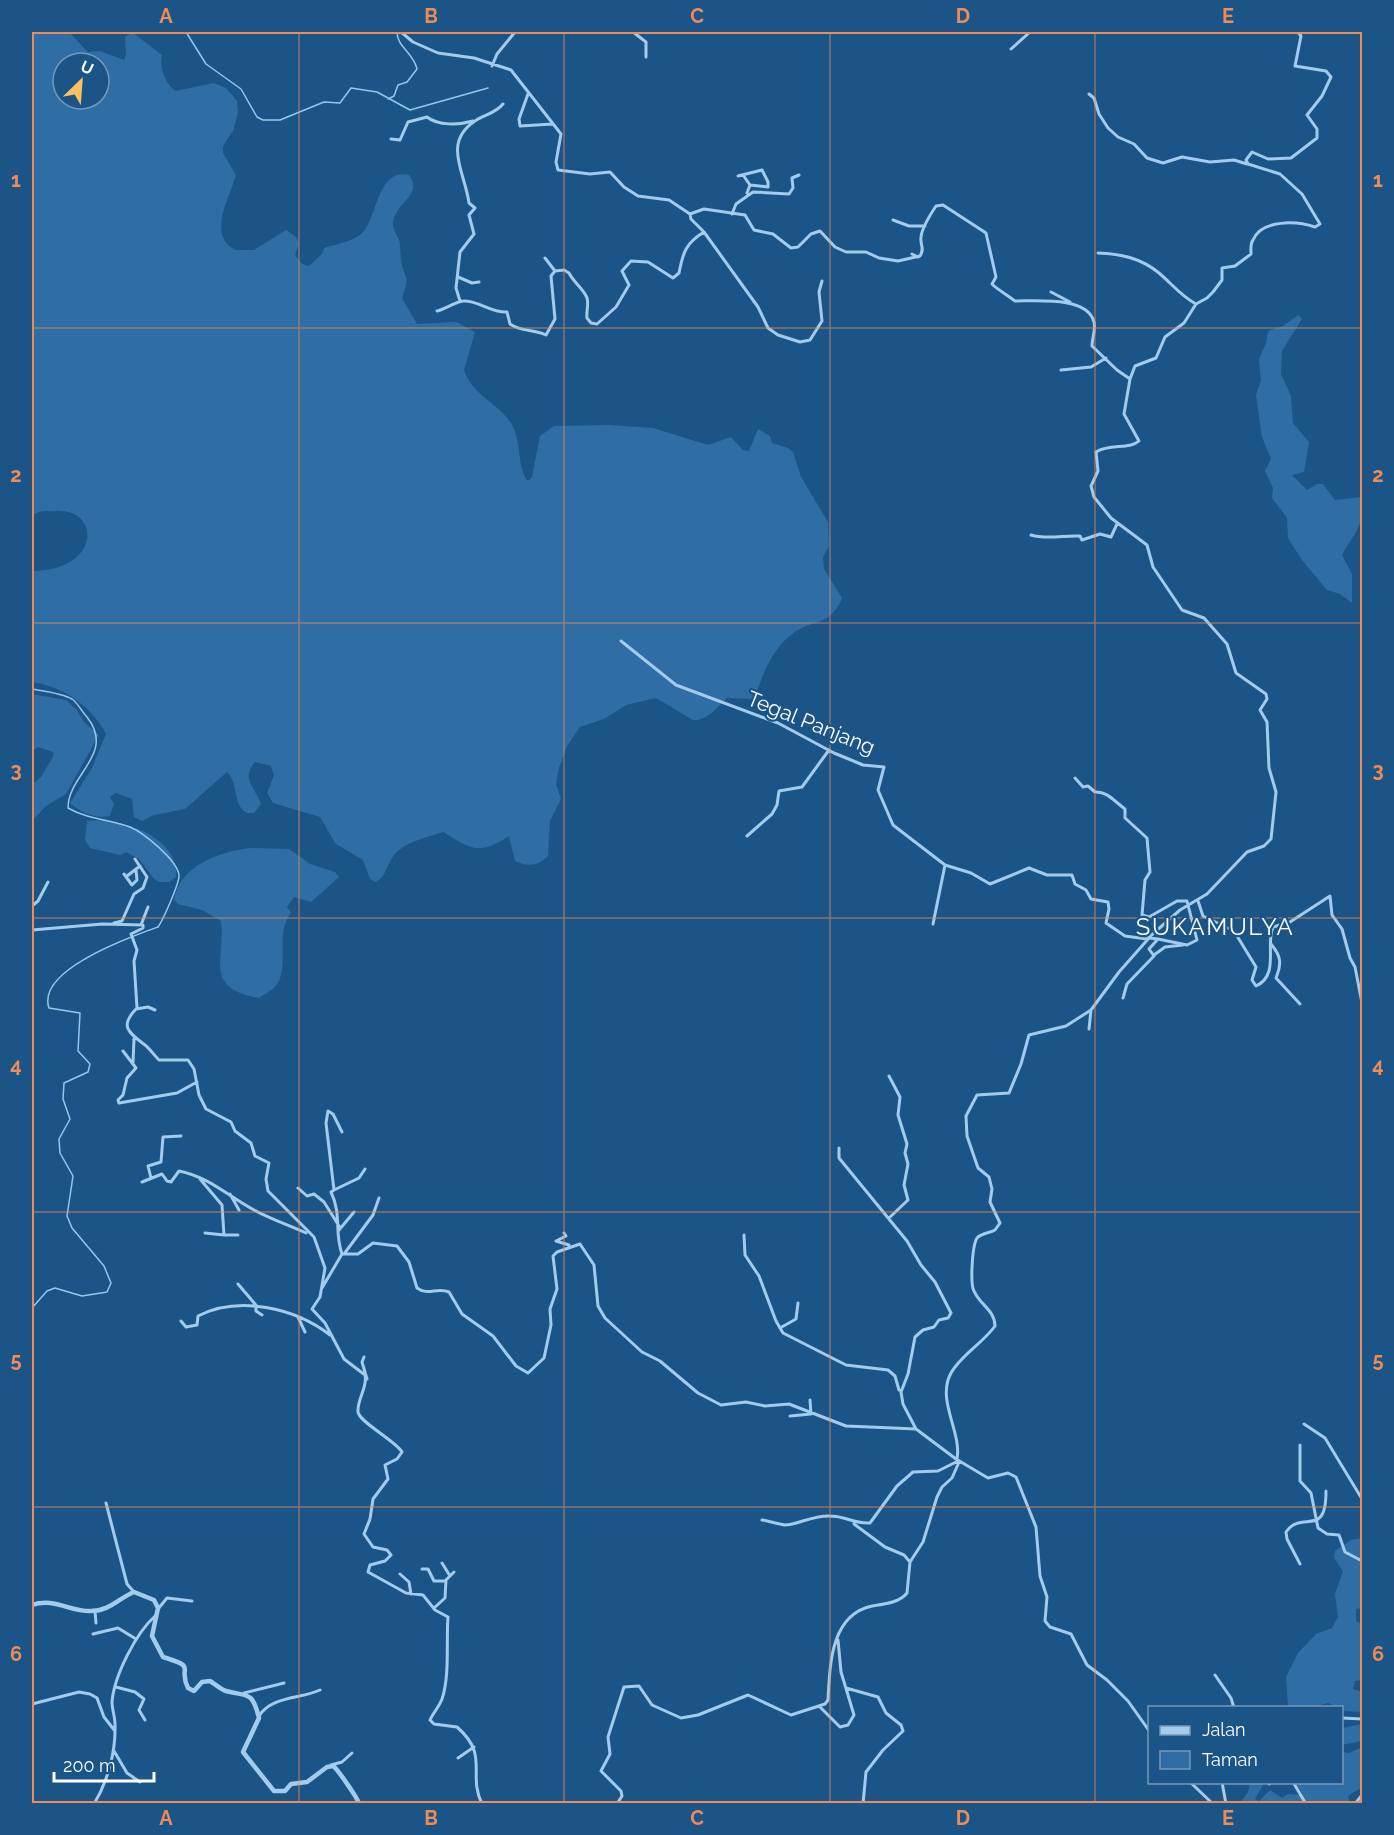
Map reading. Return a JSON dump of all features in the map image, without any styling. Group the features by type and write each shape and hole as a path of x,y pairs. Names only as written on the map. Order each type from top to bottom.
{"street":[{"path":"401,32 413,42 438,53 474,58 492,66 513,71 528,94 562,135 556,162 558,170 590,174 610,172 624,187 638,196 669,200 690,214 691,219 758,307 768,328 778,335 803,342 810,340 822,321 819,292 822,281"},
{"path":"492,66 497,54 515,32"},
{"path":"633,32 646,42 646,57"},
{"path":"1011,49 1030,32"},
{"path":"1248,164 1246,157 1252,152 1268,159 1292,158 1314,142 1318,135 1307,115 1322,96 1331,77 1326,70 1295,66 1301,36 1298,32"},
{"path":"528,94 519,119 520,126 553,124"},
{"path":"617,1803 622,1796 621,1791 601,1771 610,1754 608,1737 622,1689 626,1685 639,1686 652,1704 679,1718 698,1715 748,1695 791,1715 819,1706 828,1700 829,1678 837,1638 848,1618 855,1612 904,1596 909,1586 910,1562 923,1542 937,1497 942,1487 952,1478 958,1461 947,1395 948,1381 958,1364 995,1326 993,1316 974,1292 973,1251 974,1242 980,1235 994,1232 1000,1223 990,1202 992,1189 989,1177 978,1168 968,1144 966,1116 978,1094 1009,1093 1029,1035 1066,1026 1091,1010 1115,977 1148,939 1175,914 1198,901 1225,878 1247,852 1264,846 1271,839 1276,792 1269,768 1267,722 1260,710 1267,697 1261,689 1235,670 1227,644 1221,635 1202,616 1182,610 1153,567 1148,545 1118,524 1092,491 1091,484 1098,471 1096,453 1112,445 1137,444 1138,439 1124,414 1135,366 1158,356 1165,337 1184,323 1196,303 1208,298 1222,280 1222,268 1235,266 1251,254 1252,241 1261,231 1276,223 1315,227 1320,224 1302,194 1280,174 1234,160 1210,162 1182,158 1163,163 1147,158 1134,144 1118,137 1108,128 1099,114 1094,98 1089,94"},
{"path":"460,301 456,288 460,252 475,231 469,215 475,208 469,203 457,149 459,135 473,122 493,112 502,104"},
{"path":"391,139 400,140 408,122 427,117 450,124 473,122"},
{"path":"738,176 762,170 768,187 750,185 743,175"},
{"path":"732,213 736,204 746,195 758,191 789,194 793,188 792,178 799,175"},
{"path":"746,195 750,185"},
{"path":"690,214 704,209 745,215 754,230 773,234 789,247 798,247 811,234 820,231 835,247 846,252 866,252 877,257 898,261 918,258 923,251 921,239 925,226 936,206 943,205 986,232 996,275 992,284 995,288 1005,291 1015,300 1080,305"},
{"path":"893,220 909,226 925,226"},
{"path":"555,271 567,272 573,283 583,291 588,305 587,318 591,324 597,324 616,307 629,285 622,271 632,261 648,262 664,275 674,278 680,271 681,260 691,239 703,233"},
{"path":"1098,253 1110,252 1136,259 1158,272 1196,303"},
{"path":"912,254 918,258"},
{"path":"546,258 555,271"},
{"path":"436,311 450,308 460,301 472,302 497,312 506,312 510,325 519,330 536,330 546,335 555,319 551,283 555,271"},
{"path":"458,277 472,283 479,282"},
{"path":"1051,292 1080,305 1093,320 1092,346 1117,370 1131,379"},
{"path":"1061,370 1091,367 1106,358"},
{"path":"1031,535 1044,539 1070,534 1080,536 1084,540 1100,534 1111,537 1118,524"},
{"name":"Tegal Panjang","path":"621,642 676,685 778,723 829,750 868,766 884,767 878,790 893,825 945,865 971,873 990,884 1029,868 1047,875 1068,874 1074,877 1075,884 1086,890 1091,899 1108,902 1107,924 1129,938 1148,939"},
{"path":"747,836 774,811 779,791 802,787 829,750"},
{"path":"1075,778 1083,787 1088,786 1093,791 1100,791 1111,797 1125,809 1125,818 1147,838 1150,872 1145,880 1147,888 1142,908 1143,916 1156,914 1181,899 1187,901 1198,935 1196,941 1166,947 1154,955 1127,984 1123,998"},
{"path":"112,924 122,921 136,892 143,888 147,878 135,859"},
{"path":"933,924 945,865"},
{"path":"134,883 131,884 125,875 140,867"},
{"path":"136,870 138,875 134,883 136,892"},
{"path":"32,906 39,902 48,882"},
{"path":"1198,901 1203,916 1237,934 1256,968 1252,980 1254,985 1262,982 1271,965 1270,933 1275,924 1290,922 1330,896 1332,915 1342,929 1350,958 1355,967 1362,1003"},
{"path":"136,1009 137,978 134,960 137,950 131,935 143,928 141,925 148,907"},
{"path":"32,930 112,924 136,927 141,925"},
{"path":"1148,939 1185,945"},
{"path":"1154,955 1149,948 1158,939"},
{"path":"1270,942 1280,957 1280,969 1276,978 1300,1004"},
{"path":"155,1010 148,1007 136,1009 129,1014 126,1023 134,1039 133,1063 136,1070 127,1078 123,1095 118,1100 119,1103 177,1093 197,1082"},
{"path":"1089,1029 1091,1010"},
{"path":"134,1039 159,1060 187,1059 194,1069 199,1095 208,1111 231,1122 235,1131 251,1143 255,1156 269,1162 266,1179 268,1191 313,1236 325,1268 320,1300 312,1308 334,1338 344,1359 364,1372 366,1380"},
{"path":"123,1051 127,1059 133,1063"},
{"path":"889,1218 908,1200 904,1185 908,1164 905,1154 907,1143 898,1114 900,1097 890,1076"},
{"path":"342,1132 333,1114 328,1112 326,1123 334,1190 331,1192 338,1210 343,1254"},
{"path":"150,1178 148,1166 160,1162 163,1137 181,1136"},
{"path":"839,1148 838,1157 842,1163 889,1218 935,1282 951,1313 948,1318 939,1320 932,1328 923,1330 915,1337 908,1374 901,1388 901,1397"},
{"path":"334,1190 359,1178 365,1169"},
{"path":"142,1182 163,1174 170,1182 179,1171 199,1177 282,1225 313,1236"},
{"path":"199,1177 222,1205 224,1235"},
{"path":"298,1188 308,1196 314,1194 322,1201 339,1230"},
{"path":"230,1193 239,1210"},
{"path":"321,1289 343,1254 373,1215 379,1198"},
{"path":"339,1230 354,1212"},
{"path":"205,1233 238,1235"},
{"path":"564,1233 566,1236 556,1241 571,1246 582,1245 590,1255 596,1274 598,1306 605,1318 642,1352 660,1361 698,1393 721,1405 746,1401 765,1406 789,1404 846,1426 916,1429"},
{"path":"744,1235 745,1255 759,1276 780,1328 786,1335 819,1349 846,1365 888,1370 898,1382 901,1397 916,1429 958,1461 988,1478 1008,1473 1016,1477 1036,1527 1040,1576 1047,1597 1045,1621 1050,1627 1071,1634 1087,1665 1107,1680 1128,1701 1148,1731"},
{"path":"343,1254 358,1254 366,1246 376,1243 397,1246 409,1262 417,1288 424,1292 440,1289 449,1292 462,1314 493,1336 516,1366 528,1373 544,1358 551,1325 550,1309 557,1289 553,1256 571,1246"},
{"path":"238,1284 255,1305 256,1311 262,1315"},
{"path":"780,1328 796,1319 798,1303"},
{"path":"180,1322 186,1327 197,1325 198,1316 212,1310 255,1305 297,1315 334,1338"},
{"path":"297,1315 305,1332"},
{"path":"364,1356 362,1360 368,1376 359,1415 384,1437 398,1444 403,1453 385,1465 388,1479 373,1499 370,1520 364,1534 372,1546 387,1550 391,1555 385,1561 370,1566 368,1572 375,1578 411,1594 423,1595 434,1608 448,1617 445,1652 447,1668 442,1697 430,1722 457,1727 474,1747 477,1754 477,1788 482,1803"},
{"path":"810,1400 812,1413"},
{"path":"790,1416 812,1413"},
{"path":"1304,1424 1325,1438 1362,1499"},
{"path":"1300,1445 1300,1481 1311,1493 1316,1520 1321,1530 1339,1535 1345,1552 1362,1561"},
{"path":"852,1523 872,1522 897,1486 913,1472 938,1471 958,1461"},
{"path":"1300,1564 1287,1539 1286,1532 1294,1524 1316,1520 1326,1510 1326,1491"},
{"path":"106,1503 127,1584 134,1592 154,1600 157,1613 152,1636 163,1657 178,1660 186,1669 188,1688 195,1690 208,1681 226,1691 244,1693 284,1683"},
{"path":"762,1520 785,1525 810,1517 828,1515 845,1517 885,1547 904,1555 910,1562"},
{"path":"442,1563 450,1576"},
{"path":"422,1569 428,1569 434,1581 446,1581"},
{"path":"434,1608 445,1598 446,1581 454,1572"},
{"path":"400,1574 409,1582 411,1594"},
{"path":"32,1605 52,1602 95,1611 113,1606 134,1592"},
{"path":"94,1803 104,1786 113,1750 115,1731 112,1703 116,1687 136,1639 167,1598 192,1601"},
{"path":"95,1611 96,1623"},
{"path":"93,1634 117,1628 136,1639"},
{"path":"819,1706 839,1727 848,1725 854,1715 839,1664 837,1638"},
{"path":"1215,1675 1231,1698 1234,1706"},
{"path":"116,1687 135,1692 144,1699 139,1710 145,1720"},
{"path":"846,1688 878,1697 887,1715 901,1725 903,1731 866,1773 863,1803"},
{"path":"320,1690 271,1705 259,1716 243,1752 274,1791 285,1791 291,1784 308,1781 331,1766 342,1762 352,1753"},
{"path":"32,1704 79,1692 90,1694 97,1698 104,1717 115,1731"},
{"path":"244,1693 249,1696 259,1716"},
{"path":"1343,1718 1362,1719"},
{"path":"458,1758 474,1747"},
{"path":"113,1750 127,1773 140,1782"},
{"path":"331,1766 339,1770 345,1784 358,1796 359,1803"},
{"path":"1192,1784 1213,1803"},
{"path":"1222,1784 1226,1803"},
{"path":"1294,1784 1306,1803"},
{"path":"1354,1803 1362,1795"}],"green space":[{"path":"32,32 69,32 87,51 51,51 51,111 111,111 111,55 124,60 125,37 132,32 162,55 161,65 164,74 175,91 214,83 226,88 237,101 238,113 233,131 223,146 223,153 236,175 225,205 221,226 222,235 235,250 254,250 286,230 296,237 299,243 295,255 302,264 309,266 322,254 324,248 350,240 363,232 380,195 391,178 409,175 413,182 413,189 398,210 393,223 400,242 406,280 402,298 417,324 456,322 475,332 464,370 473,386 511,423 517,438 522,470 528,481 532,477 540,436 554,426 609,425 653,428 708,445 731,437 743,450 749,451 758,429 770,436 772,443 793,452 801,477 828,522 829,546 823,557 824,569 842,598 832,614 798,630 784,641 769,662 756,695 751,699 727,698 708,716 693,720 656,698 626,705 604,719 580,727 567,746 559,768 556,784 561,799 550,821 548,856 541,862 528,865 515,861 509,836 490,846 475,848 443,832 402,848 392,858 384,874 376,882 370,879 363,860 336,844 320,817 273,803 267,793 274,775 271,766 255,762 251,768 250,784 261,804 254,813 247,813 239,805 233,782 227,772 185,809 154,815 142,821 134,817 132,799 116,793 110,797 114,804 110,816 99,817 89,814 70,803 92,768 106,734 93,715 75,699 55,688 32,682 32,571 59,567 78,556 84,548 87,529 76,515 66,511 36,513 32,517"},
{"path":"1298,315 1302,319 1282,351 1281,374 1291,396 1293,423 1309,442 1304,472 1292,475 1307,490 1317,484 1323,484 1335,500 1362,497 1360,523 1342,555 1352,574 1352,603 1340,594 1327,590 1302,560 1288,538 1287,518 1272,498 1273,488 1265,471 1271,459 1262,437 1256,395 1261,380 1259,359 1268,331 1283,326"},
{"path":"32,694 66,700 77,710 84,722 99,735 66,794 46,806 32,821 32,785 41,777 54,755 53,752 38,747 32,751"},
{"path":"87,821 115,822 130,826 158,840 168,850 175,863 176,877 169,882 160,882 154,879 139,859 126,852 120,855 90,848 85,840"},
{"path":"250,848 289,849 310,864 335,872 339,877 311,902 294,897 287,907 291,913 284,930 280,979 273,989 259,998 241,993 230,987 223,979 220,970 221,921 202,910 178,904 174,900 184,878 203,862 226,853"},
{"path":"1362,1538 1362,1608 1356,1609 1356,1621 1362,1625 1362,1680 1355,1681 1353,1689 1362,1692 1362,1712 1344,1711 1343,1706 1328,1703 1317,1706 1288,1706 1286,1677 1298,1653 1316,1634 1332,1628 1338,1617 1335,1594 1343,1571 1334,1558 1335,1551 1351,1540"},
{"path":"1362,1724 1362,1741 1343,1745 1343,1728"},
{"path":"1362,1747 1362,1787 1348,1796 1350,1803 1240,1803 1248,1792 1250,1784 1263,1784 1255,1799 1259,1801 1270,1790 1282,1798 1288,1794 1303,1795 1297,1784 1343,1784 1343,1752 1349,1753"}],"waterway":[{"path":"143,32 150,32"},
{"path":"186,32 206,64 241,89 257,117 263,120 280,120 324,102 340,103 351,88 377,92 410,110 488,88"},
{"path":"388,99 394,96 398,85 407,82 417,69 400,42 397,32"},
{"path":"32,689 72,699 95,730 94,753 75,785 68,808 136,830 166,855 179,875 174,893 158,927 108,947 70,968 57,981 49,994 49,1008 80,1013 78,1051 90,1064 88,1072 64,1083 63,1099 70,1119 59,1139 60,1153 73,1176 67,1216 72,1228 104,1266 111,1283 107,1292 82,1296 55,1288 47,1291 32,1308"}],"district":[{"name":"SUKAMULYA","path":"1215,927"}]}
